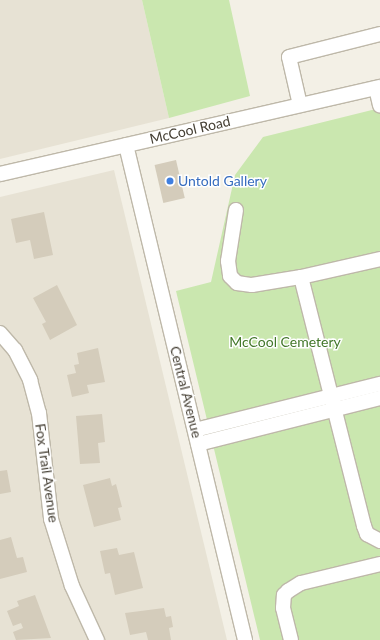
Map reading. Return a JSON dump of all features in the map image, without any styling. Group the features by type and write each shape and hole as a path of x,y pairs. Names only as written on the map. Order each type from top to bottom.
{"street":[{"path":"300,105 288,57 380,34"},
{"path":"378,88 380,106"},
{"name":"McCool Road","path":"0,174 378,88"},
{"name":"Central Avenue","path":"126,145 245,640"},
{"path":"236,210 228,261 232,280 243,285 252,285 301,277 380,258"},
{"path":"301,277 364,526 367,534 380,541"},
{"name":"Fox Trail Avenue","path":"0,333 15,350 30,380 39,413 51,519 72,586 97,640"},
{"path":"198,444 333,403 380,384"},
{"path":"195,430 333,403 380,398"},
{"path":"291,640 283,608 284,595 288,590 301,584 380,564"}],"shaded area":[{"path":"0,0 142,0 169,118 0,159"},
{"path":"114,170 227,640 0,640 0,197"}],"green space":[{"path":"142,0 229,0 250,96 169,118"},
{"name":"McCool Cemetery","path":"380,108 380,640 260,640 176,291 211,282 235,175 263,137"}],"building":[{"name":"Untold Gallery","path":"176,160 185,198 163,203 155,165"},
{"path":"44,212 53,255 34,259 30,240 16,243 11,219"},
{"path":"57,285 77,325 50,340 42,324 46,322 33,298"},
{"path":"98,348 105,382 87,385 89,393 72,397 67,375 76,373 74,365 79,364 77,353"},
{"path":"102,414 105,442 98,443 100,463 80,464 76,416"},
{"path":"7,470 11,492 0,494 0,471"},
{"path":"110,478 112,486 116,484 122,507 118,508 121,520 94,527 83,485"},
{"path":"11,537 17,558 23,557 27,572 0,579 0,540"},
{"path":"117,548 119,555 134,552 143,588 115,595 110,573 105,574 100,551"},
{"path":"35,595 51,638 16,640 13,632 23,628 21,623 13,626 7,611 19,606 17,601"},
{"path":"164,608 166,617 171,616 173,627 169,628 171,640 148,640 146,632 130,635 125,613"}],"place":[{"name":"Untold Gallery","path":"170,181"}]}
